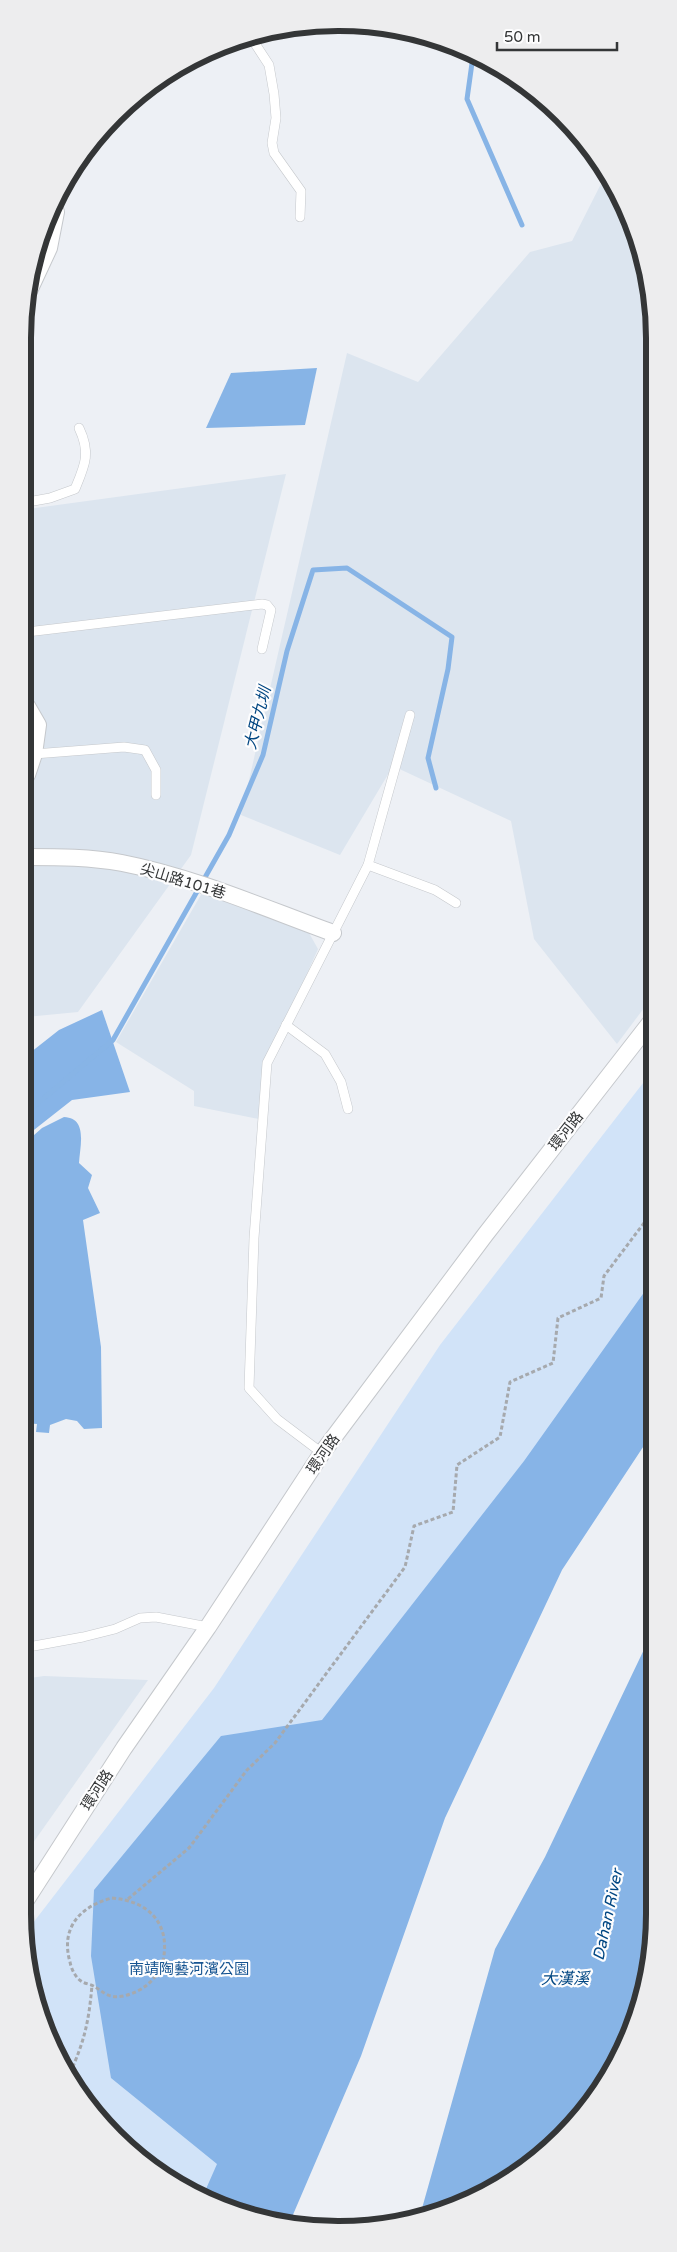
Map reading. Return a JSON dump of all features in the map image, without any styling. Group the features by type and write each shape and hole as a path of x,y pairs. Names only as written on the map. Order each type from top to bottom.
{"street":[{"path":"40,268 49,248 53,225"},
{"path":"31,713 38,725 31,763"},
{"name":"尖山路101巷","path":"31,857 75,857 123,863 200,885 333,933"},
{"name":"環河路","path":"31,1893 124,1748 208,1627 322,1453 485,1235 646,1028"}],"lane":[{"path":"255,43 269,65 276,118 272,143 274,153 301,191 300,217"},
{"path":"31,501 50,498 75,489 84,467 86,444 80,428"},
{"path":"31,632 262,604 271,610 262,649"},
{"path":"322,1453 276,1419 249,1388 254,1238 267,1063 368,865 410,715"},
{"path":"34,754 124,747 145,750 156,770 156,795"},
{"path":"368,865 436,890 456,903"},
{"path":"286,1025 325,1054 341,1082 348,1109"},
{"path":"31,1647 115,1629 140,1618 156,1617 208,1627"}],"path":[{"path":"128,1899 189,1848 247,1770 275,1743 405,1568 414,1526 453,1512 457,1465 500,1437 510,1382 553,1363 558,1318 601,1298 604,1276 646,1220"},
{"path":"112,1898 128,1899 143,1906 155,1917 159,1924 163,1932 166,1948 163,1964 154,1979 141,1990 126,1995 109,1996 92,1985 80,1981 72,1968 67,1953 68,1937 73,1922 83,1911 97,1902 112,1898"},
{"path":"72,2067 83,2044 89,2018 92,1985"}],"shaded area":[{"path":"602,181 622,221 635,259 640,279 645,318 646,1005 617,1044 534,939 511,821 393,766 340,855 241,815 347,353 418,382 530,252 572,241"},
{"path":"286,474 191,855 78,1012 31,1017 31,509"},
{"path":"202,893 309,933 318,949 274,1048 259,1119 194,1106 194,1091 116,1042"},
{"path":"44,1676 148,1680 31,1846 31,1678"}],"green space":[{"path":"102,1010 130,1092 72,1100 31,1132 31,1052 59,1030"},
{"name":"南靖陶藝河濱公園","path":"646,1079 646,1378 264,2211 221,2197 185,2180 136,2145 107,2116 72,2067 55,2031 37,1973 32,1925 214,1688 440,1345"},
{"path":"646,1290 646,1443 562,1570 445,1818 361,2056 292,2217 259,2210 221,2197 205,2190 217,2164 111,2078 91,1956 94,1890 221,1736 322,1720 524,1461"}],"water":[{"path":"317,368 305,425 206,428 231,373"},
{"path":"64,1117 77,1122 81,1134 79,1163 92,1175 88,1188 100,1213 83,1220 101,1347 102,1428 84,1429 77,1421 66,1419 50,1425 49,1433 36,1432 37,1424 31,1424 31,1138 42,1128"},
{"name":"大漢溪","path":"646,1645 645,1934 640,1973 622,2031 605,2067 582,2101 541,2145 492,2180 456,2197 422,2209 495,1949 545,1857"}],"waterway":[{"path":"472,62 467,99 522,225"},
{"name":"大甲九圳","path":"31,1109 113,1040 229,835 263,755 287,651 313,570 347,568 452,637 448,669 428,758 436,788"}],"water label":[{"name":"Dahan River","path":"608,1915"}]}
